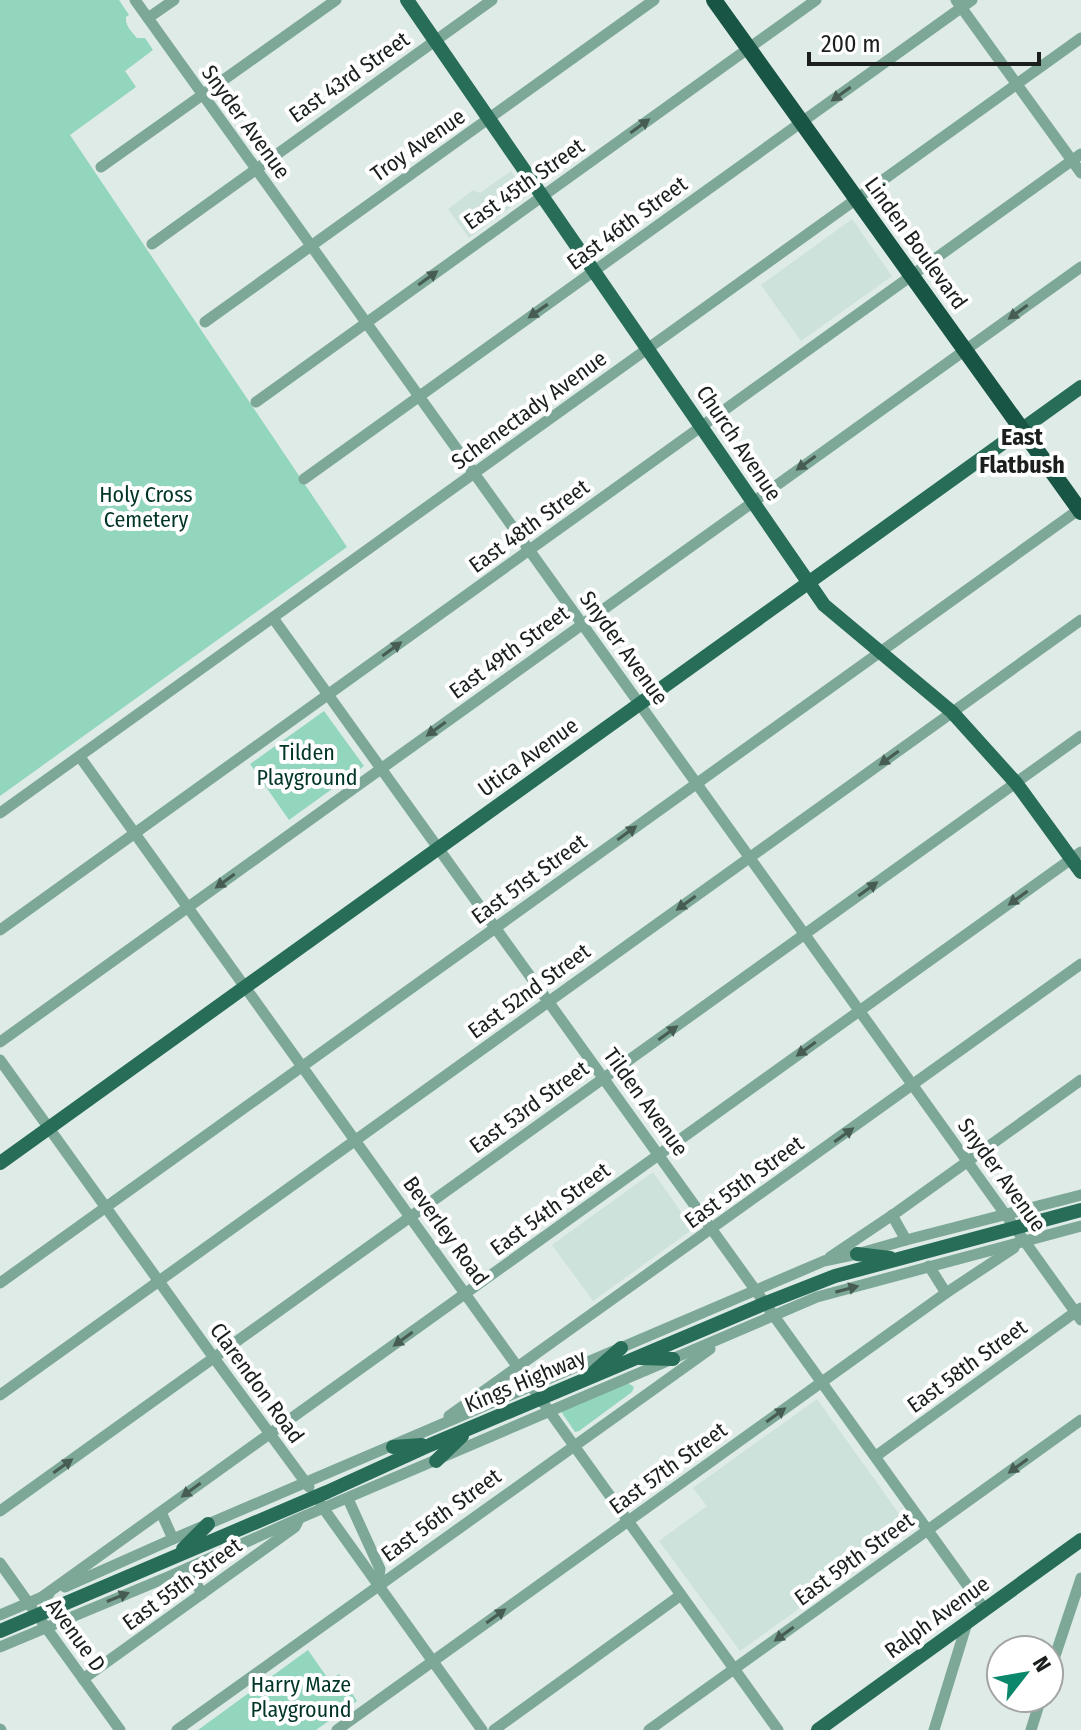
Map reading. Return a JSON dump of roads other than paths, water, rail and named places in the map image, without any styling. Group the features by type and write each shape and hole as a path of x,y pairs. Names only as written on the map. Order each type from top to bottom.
{"highway":[{"name":"Linden Boulevard","path":"714,0 1080,510"}],"main road":[{"name":"Church Avenue","path":"407,0 824,605 952,712 1076,856 1081,872"},
{"name":"Utica Avenue","path":"0,1163 1081,387"},
{"name":"Kings Highway","path":"0,1631 32,1608 320,1502 430,1437 471,1428 536,1393 585,1380 770,1309 835,1276 1081,1210"},
{"path":"857,1254 898,1259"},
{"path":"585,1380 621,1348"},
{"path":"636,1358 673,1359"},
{"path":"436,1461 471,1428"},
{"path":"393,1447 430,1437"},
{"path":"177,1555 208,1524"},
{"name":"Ralph Avenue","path":"818,1730 1081,1542"}],"street":[{"name":"Snyder Avenue","path":"135,0 912,1085 1079,1313"},
{"path":"148,18 174,0"},
{"path":"101,167 336,0"},
{"name":"East 43rd Street","path":"152,244 492,0"},
{"name":"Troy Avenue","path":"205,322 654,0"},
{"name":"East 45th Street","path":"256,402 816,0"},
{"name":"East 46th Street","path":"304,479 802,122 959,4 972,0"},
{"path":"959,4 1016,85 1077,158 1081,173"},
{"name":"Schenectady Avenue","path":"0,813 1081,38"},
{"name":"East 48th Street","path":"0,930 1077,158"},
{"name":"East 49th Street","path":"0,1042 1081,267"},
{"name":"East 51st Street","path":"0,1283 1080,510"},
{"name":"Tilden Avenue","path":"273,618 985,1610"},
{"name":"East 52nd Street","path":"0,1395 1081,620"},
{"name":"East 53rd Street","path":"0,1511 1081,736"},
{"name":"Beverley Road","path":"80,757 778,1730"},
{"name":"East 54th Street","path":"42,1597 1076,856"},
{"name":"East 55th Street","path":"430,1437 518,1368 1081,964"},
{"name":"Clarendon Road","path":"0,1060 482,1730"},
{"path":"824,1261 1081,1080"},
{"name":"Kings Highway","path":"430,1437 536,1393 621,1348 824,1261 1081,1195"},
{"path":"892,1215 906,1240"},
{"name":"Kings Highway","path":"0,1647 300,1518 320,1502 348,1499 731,1334 770,1309 1081,1226"},
{"name":"East 57th Street","path":"337,1730 946,1293 1025,1241"},
{"path":"929,1266 946,1293"},
{"name":"East 58th Street","path":"876,1456 1079,1313"},
{"name":"East 56th Street","path":"177,1730 731,1334"},
{"path":"633,1376 644,1395"},
{"name":"East 59th Street","path":"649,1730 1081,1420"},
{"name":"Kings Highway","path":"0,1615 32,1608 42,1597 393,1447"},
{"path":"348,1499 380,1569 378,1584"},
{"path":"161,1512 173,1539"},
{"name":"East 55th Street","path":"83,1679 295,1527 300,1518"},
{"name":"Avenue D","path":"0,1563 120,1730"},
{"path":"188,1568 202,1594"},
{"path":"1062,1634 1081,1578"},
{"path":"494,1730 681,1595"},
{"path":"934,1730 967,1623"}],"district":[{"name":"East Flatbush","path":"1022,451"}],"park label":[{"name":"Holy Cross Cemetery","path":"146,506"},
{"name":"Tilden Playground","path":"307,764"},
{"name":"Harry Maze Playground","path":"301,1696"}]}
